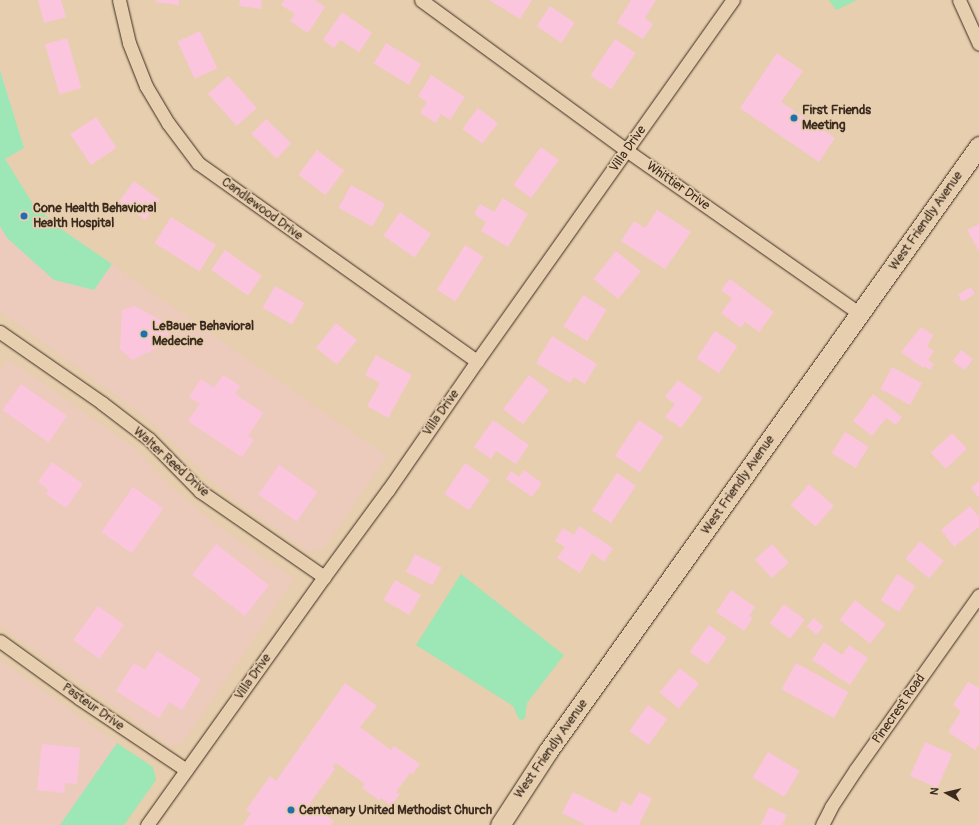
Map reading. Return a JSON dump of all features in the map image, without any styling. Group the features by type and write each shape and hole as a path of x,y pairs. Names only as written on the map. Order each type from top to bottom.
{"main road":[{"name":"West Friendly Avenue","path":"500,825 548,750 979,146"}],"street":[{"name":"Candlewood Drive","path":"119,0 129,43 146,86 168,123 198,163 477,361"},
{"name":"Villa Drive","path":"147,825 388,490 477,361 733,0"},
{"path":"959,0 979,44"},
{"name":"Whittier Drive","path":"428,2 626,150 860,314"},
{"name":"Walter Reed Drive","path":"1,337 96,399 149,439 200,491 324,577"},
{"name":"Pinecrest Road","path":"822,825 831,807 856,769 979,595"},
{"name":"Pasteur Drive","path":"0,641 79,698 186,770"}],"shaded area":[{"path":"0,66 24,148 5,159 33,204 61,229 387,456 324,548 308,551 235,500 210,479 151,421 0,311"},
{"path":"8,359 133,447 171,487 218,526 294,579 182,744 170,745 13,635 0,624 0,371"},
{"path":"0,660 117,743 60,825 0,825"}],"green space":[{"path":"829,0 857,0 836,10"},
{"path":"0,70 24,148 5,159 33,204 61,229 112,264 94,290 54,280 7,238 0,226"},
{"path":"461,574 564,655 527,703 525,718 522,720 519,719 513,706 416,645"},
{"path":"117,743 153,767 156,780 124,825 60,825"}],"building":[{"path":"38,0 61,0 66,17 44,23"},
{"path":"156,0 179,0 179,5 156,2"},
{"path":"240,0 262,0 261,9 239,6"},
{"path":"284,0 315,0 325,7 308,33 290,21 295,14 281,5"},
{"path":"489,0 532,0 520,19"},
{"path":"631,0 656,0 645,18 653,24 643,39 617,23"},
{"path":"550,6 575,23 561,43 537,26"},
{"path":"342,12 372,33 359,52 340,40 334,48 323,40"},
{"path":"200,31 217,68 195,79 177,42"},
{"path":"67,38 81,88 59,94 45,44"},
{"path":"615,39 636,53 611,89 590,75"},
{"path":"386,43 421,64 409,85 374,64"},
{"path":"777,53 803,71 781,102 835,138 819,162 740,108"},
{"path":"431,75 465,97 450,120 441,114 436,123 420,113 427,102 418,96"},
{"path":"228,76 257,108 237,126 208,94"},
{"path":"478,108 498,123 482,144 462,129"},
{"path":"96,117 117,148 91,165 70,134"},
{"path":"266,119 291,143 277,158 251,134"},
{"path":"541,147 559,160 531,198 513,185"},
{"path":"317,150 344,170 325,195 298,175"},
{"path":"134,181 160,200 145,220 119,201"},
{"path":"351,185 385,204 373,227 338,208"},
{"path":"503,198 528,214 508,247 481,231 486,222 474,214 480,204 494,212"},
{"path":"657,210 691,232 665,269 621,241 634,221 645,228"},
{"path":"400,212 431,234 414,258 383,236"},
{"path":"171,217 216,245 200,271 155,243"},
{"path":"979,224 979,251 967,230"},
{"path":"465,245 484,257 456,302 437,290"},
{"path":"225,250 262,276 248,295 211,270"},
{"path":"616,251 641,271 618,299 593,279"},
{"path":"730,279 774,312 759,332 745,322 741,328 721,313 732,298 721,290"},
{"path":"275,286 304,303 292,325 262,308"},
{"path":"971,287 975,294 962,301 958,294"},
{"path":"583,295 607,310 587,341 563,326"},
{"name":"LeBauer Behavioral Medecine","path":"135,306 169,325 167,343 132,360 120,349 122,310"},
{"path":"336,323 357,340 337,365 316,348"},
{"path":"921,327 933,335 927,347 934,351 928,360 934,364 930,370 924,366 923,368 901,352"},
{"path":"715,331 737,346 719,373 697,358"},
{"path":"552,336 597,364 585,384 574,377 570,383 536,363"},
{"path":"961,350 973,359 965,370 953,361"},
{"path":"376,355 412,375 388,418 367,406 380,383 365,375"},
{"path":"892,367 922,383 910,405 880,389"},
{"path":"223,375 240,386 235,394 263,413 248,436 254,440 242,457 188,421 200,404 189,397 201,379 214,388"},
{"path":"529,375 549,390 523,424 503,409"},
{"path":"678,380 703,398 681,428 665,417 675,404 665,397"},
{"path":"21,384 67,416 49,442 3,410"},
{"path":"873,394 902,417 896,425 886,418 872,436 853,421"},
{"path":"493,420 529,445 516,464 496,451 491,459 474,447"},
{"path":"639,420 664,437 640,472 615,456"},
{"path":"845,432 869,447 855,468 832,453"},
{"path":"952,433 967,449 946,469 931,453"},
{"path":"52,462 83,484 66,508 46,494 49,490 38,482"},
{"path":"465,463 490,480 469,510 444,494"},
{"path":"279,465 318,492 297,521 258,494"},
{"path":"524,470 542,483 532,497 506,479 511,471 519,477"},
{"path":"617,473 636,486 611,523 592,510"},
{"path":"979,481 979,498 971,488"},
{"path":"809,484 834,506 816,527 791,505"},
{"path":"133,487 163,508 132,553 101,532"},
{"path":"970,506 979,517 979,527 954,547 941,530"},
{"path":"579,526 613,548 604,562 592,553 580,573 557,558 565,547 555,541 563,528 574,535"},
{"path":"920,541 944,561 929,579 905,559"},
{"path":"216,544 269,585 245,616 192,575"},
{"path":"772,544 789,563 772,578 755,559"},
{"path":"415,554 442,568 433,585 406,572"},
{"path":"897,574 916,586 899,612 881,600"},
{"path":"395,580 421,595 409,615 384,600"},
{"path":"731,590 755,607 749,616 753,618 744,631 716,612"},
{"path":"855,600 886,624 870,644 840,620"},
{"path":"784,604 805,620 790,639 770,623"},
{"path":"98,606 124,625 99,659 73,640"},
{"path":"814,618 824,627 816,635 807,626"},
{"path":"709,625 727,638 707,665 690,652"},
{"path":"824,642 842,655 849,645 868,658 850,685 812,660"},
{"path":"157,651 201,679 182,710 169,702 159,718 116,691 134,663 145,670"},
{"path":"796,663 848,692 834,718 781,689"},
{"path":"680,668 699,684 679,709 659,693"},
{"path":"968,682 979,688 979,744 975,750 948,732 961,711 953,705"},
{"path":"345,683 377,706 360,727 391,750 394,746 420,764 413,774 410,773 396,792 400,794 391,806 381,798 380,801 362,788 365,784 336,763 333,767 335,769 310,803 334,821 331,825 243,825 251,813 246,810 270,776 276,781"},
{"path":"648,705 667,719 649,745 629,731"},
{"path":"925,742 952,754 937,788 910,776"},
{"path":"42,744 80,748 77,784 65,783 64,793 37,790"},
{"path":"768,752 800,771 784,797 753,778"},
{"path":"573,792 616,813 622,801 631,806 639,792 652,798 639,825 586,825 562,813"},
{"path":"769,807 787,815 782,825 761,825"}],"place":[{"name":"First Friends Meeting","path":"794,118"},
{"name":"Cone Health Behavioral Health Hospital","path":"24,216"},
{"name":"LeBauer Behavioral Medecine","path":"144,334"},
{"name":"Centenary United Methodist Church","path":"291,810"}]}
